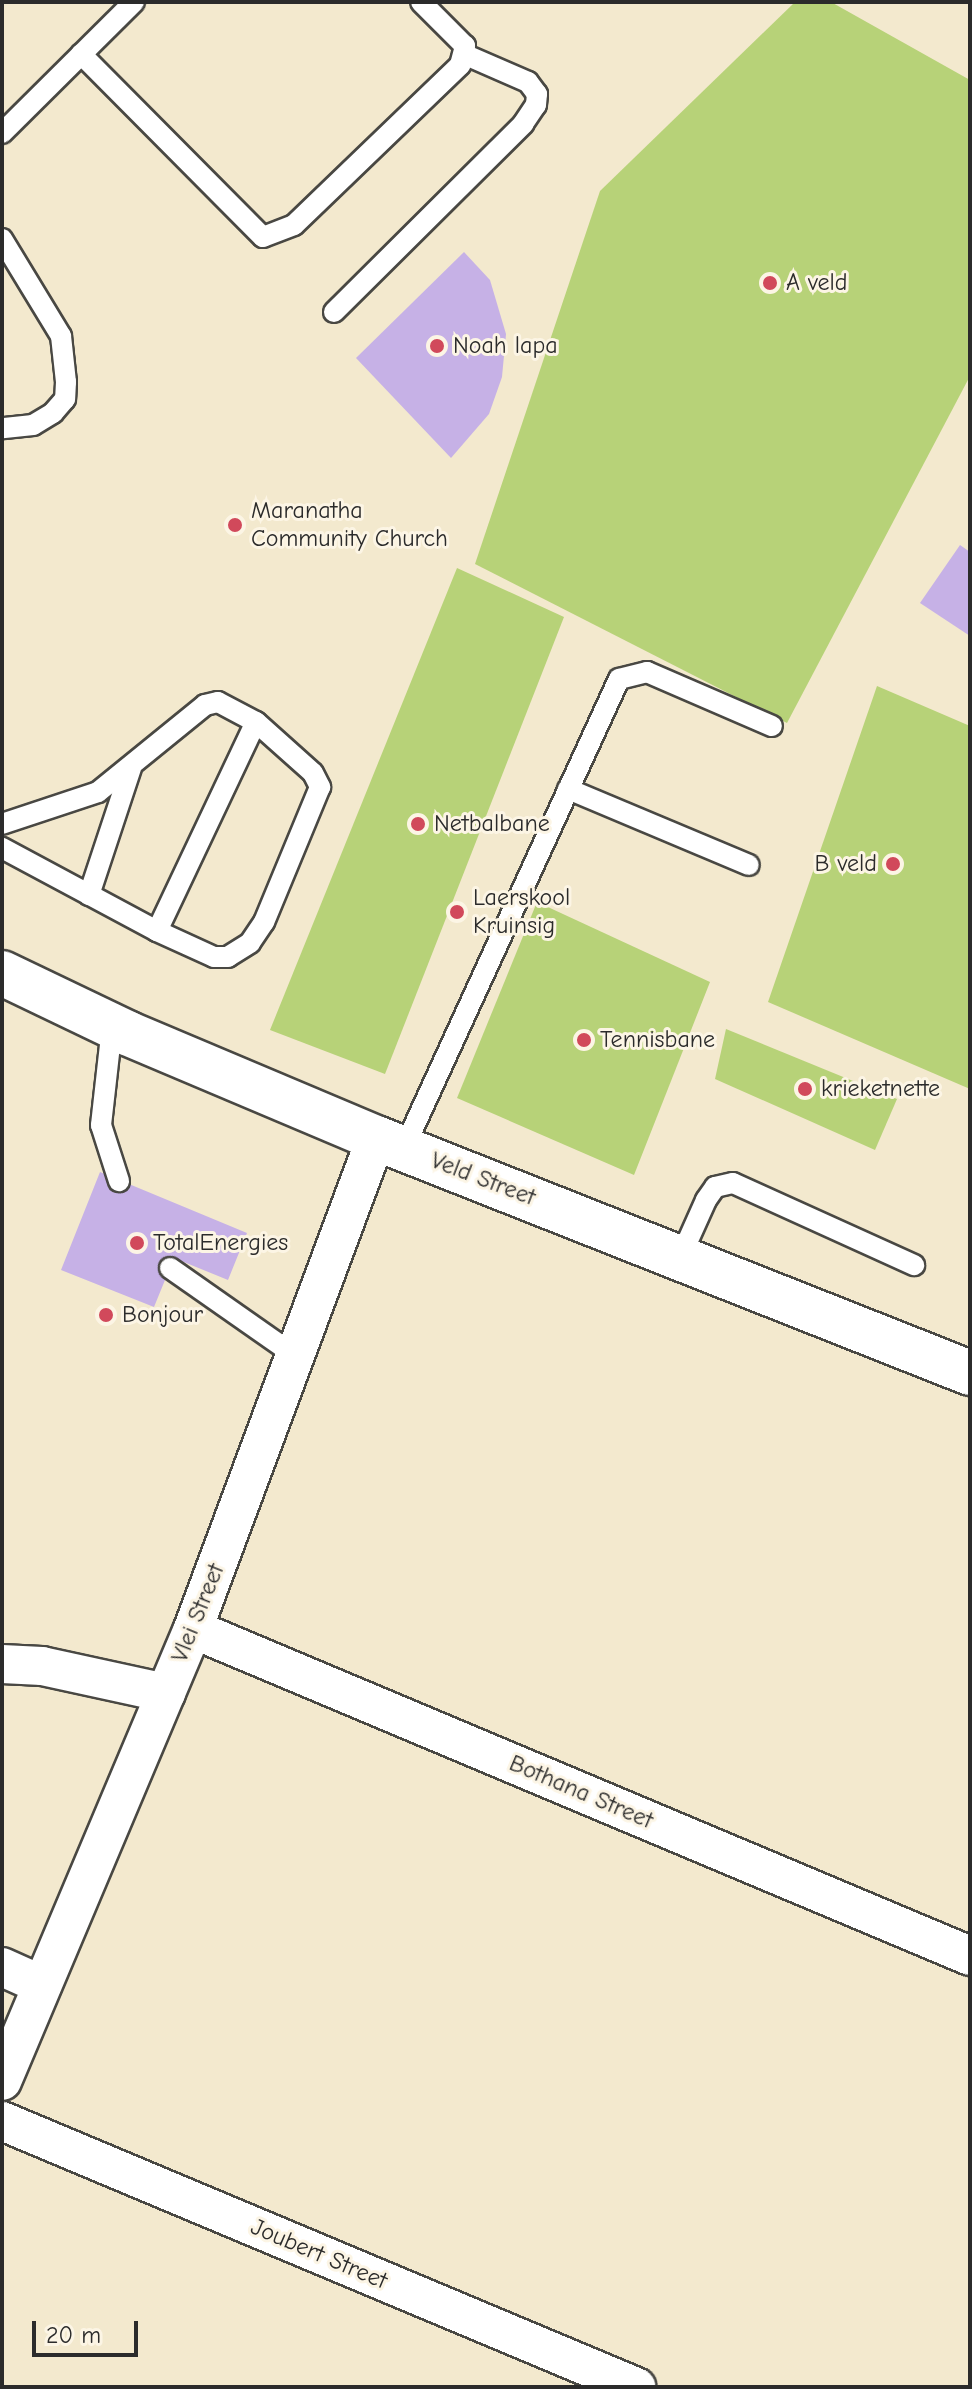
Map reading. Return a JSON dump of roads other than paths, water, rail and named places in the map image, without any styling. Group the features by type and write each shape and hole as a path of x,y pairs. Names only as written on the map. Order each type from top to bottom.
{"street":[{"name":"Veld Street","path":"2,973 112,1027 390,1143 970,1373"},
{"name":"Vlei Street","path":"2,2081 193,1629 297,1357 390,1143"},
{"name":"Bothana Street","path":"193,1629 970,1956"},
{"path":"2,1664 42,1666 166,1693"},
{"path":"2,1967 42,1985"},
{"name":"Joubert Street","path":"2,2121 636,2387"}],"lane":[{"path":"2,133 134,2"},
{"path":"421,2 465,46 466,55"},
{"path":"81,54 263,237 294,225 466,55"},
{"path":"334,312 523,124 536,105 537,94 528,82 466,55"},
{"path":"2,239 61,336 66,382 65,399 53,413 33,425 2,428"},
{"path":"390,1143 568,789 619,679 634,671 772,726"},
{"path":"2,824 98,792 205,705 236,708 256,722 313,773 320,787 264,922 250,943 228,957 214,957 157,931 2,848"},
{"path":"157,931 256,722"},
{"path":"89,895 131,768"},
{"path":"568,789 749,865"},
{"path":"112,1027 101,1125 119,1181"},
{"path":"681,1256 715,1187 733,1183 914,1265"},
{"path":"170,1268 297,1357"}],"place":[{"name":"A veld","path":"770,283"},
{"name":"Noah lapa","path":"437,346"},
{"name":"Maranatha Community Church","path":"235,525"},
{"name":"Netbalbane","path":"418,824"},
{"name":"B veld","path":"893,864"},
{"name":"Laerskool Kruinsig","path":"457,912"},
{"name":"Tennisbane","path":"584,1040"},
{"name":"krieketnette","path":"805,1089"},
{"name":"TotalEnergies","path":"137,1243"},
{"name":"Bonjour","path":"106,1315"}]}
